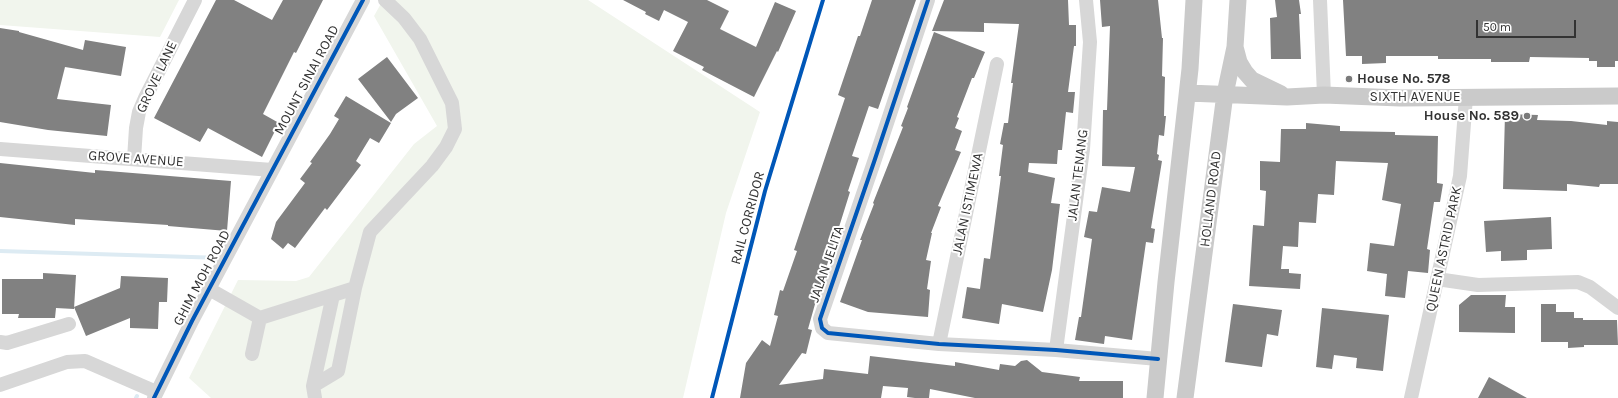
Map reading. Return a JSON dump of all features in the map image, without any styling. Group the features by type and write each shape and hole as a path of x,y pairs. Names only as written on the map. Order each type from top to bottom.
{"main road":[{"path":"1156,398 1158,359 1166,282 1188,93 1194,0"},
{"name":"HOLLAND ROAD","path":"1185,398 1225,94 1235,47 1238,0"},
{"path":"1235,47 1239,62 1252,80 1287,97"},
{"name":"SIXTH AVENUE","path":"1188,93 1287,97 1324,95 1400,98 1618,96"}],"street":[{"name":"GROVE LANE","path":"134,159 136,128 139,112 195,0"},
{"name":"MOUNT SINAI ROAD","path":"272,170 363,0"},
{"path":"314,392 338,371 355,288 370,232 432,166 446,146 455,129 452,103 420,39 404,18 384,0"},
{"name":"JALAN JELITA","path":"928,0 820,319 822,328 828,333 939,344 1056,350 1158,359"},
{"name":"JALAN TENANG","path":"1056,350 1083,149 1090,42 1086,0"},
{"path":"1320,0 1324,95"},
{"name":"JALAN ISTIMEWA","path":"939,344 997,64"},
{"name":"QUEEN ASTRID PARK","path":"1411,398 1460,176 1466,97"},
{"name":"GROVE AVENUE","path":"0,149 272,170"},
{"name":"GHIM MOH ROAD","path":"155,395 272,170"},
{"path":"1437,279 1478,285 1578,282 1590,287 1618,308"},
{"path":"209,289 260,318 355,288"},
{"path":"314,392 333,295"},
{"path":"252,354 260,318"},
{"path":"0,342 7,343 69,324"},
{"path":"0,385 67,362 85,360 155,395"}],"shaded area":[{"path":"0,0 179,0 160,37 0,25"},
{"path":"383,0 588,0 760,112 726,213 683,398 211,398 189,378 238,280 296,281 309,277 414,144 437,126 374,16"}],"building":[{"path":"216,0 234,0 272,20 283,0 323,0 296,53 294,52 263,114 279,123 262,157 208,128 200,142 154,118"},
{"path":"623,0 707,0 729,11 720,29 756,47 775,2 796,11 778,52 777,51 754,97 702,70 704,67 673,51 688,22 664,10 659,21 645,14 646,12"},
{"path":"872,0 916,0 878,109 869,106 852,156 859,158 808,329 812,330 806,354 802,353 779,385 823,379 824,369 868,374 870,356 955,366 955,362 999,370 1000,364 1015,366 1021,361 1027,360 1042,372 1080,377 1079,381 1123,381 1123,398 975,398 930,389 929,398 915,398 907,397 908,388 883,386 881,398 740,398 746,363 762,340 770,346 778,316 774,315 780,290 783,291 797,251 794,250 845,98 838,95"},
{"path":"944,0 1068,0 1069,25 1076,25 1076,46 1074,46 1068,92 1075,92 1073,113 1066,112 1062,150 1058,150 1057,164 1029,163 1028,172 1055,178 1051,203 1060,204 1052,270 1043,312 1002,304 999,324 962,318 967,287 980,289 984,258 990,259 1001,176 999,176 1003,145 1000,144 1004,123 1008,123 1013,83 1011,83 1019,24 984,23 984,32 932,31"},
{"path":"1100,0 1158,0 1163,38 1162,76 1165,77 1164,116 1166,116 1164,136 1159,135 1157,154 1159,155 1158,160 1162,161 1151,228 1155,229 1153,243 1146,242 1132,340 1105,336 1104,344 1075,340 1079,317 1081,317 1092,239 1084,237 1089,211 1097,212 1102,187 1130,192 1135,167 1102,166 1103,110 1107,110 1110,26 1102,27"},
{"path":"1275,0 1299,0 1301,14 1299,14 1301,59 1271,59 1270,18 1277,17"},
{"path":"1343,0 1618,0 1618,61 1615,61 1615,67 1597,67 1597,61 1589,61 1589,58 1530,57 1529,62 1491,62 1491,59 1438,59 1438,56 1386,56 1386,63 1362,64 1362,56 1346,56"},
{"path":"0,28 19,31 83,50 85,40 126,47 121,76 65,67 57,99 111,105 107,136 48,130 0,122"},
{"path":"934,32 985,52 974,78 972,78 957,117 959,118 955,128 962,131 955,150 961,152 938,206 941,207 931,233 926,260 931,261 927,289 930,290 928,317 868,312 840,302 862,240 860,240 874,204 873,203 903,127 901,126 908,108 907,107"},
{"path":"387,57 418,98 396,114 391,122 358,79"},
{"path":"346,96 391,123 379,143 370,138 356,161 361,165 327,210 325,208 295,248 288,243 283,249 271,239 276,222 305,183 300,179 312,163 310,162 339,119 334,116"},
{"path":"1505,114 1538,115 1537,120 1571,121 1607,125 1607,121 1618,122 1618,184 1600,184 1599,187 1567,184 1567,191 1503,189"},
{"path":"1306,123 1340,126 1340,131 1395,132 1395,135 1438,136 1437,183 1443,184 1440,202 1434,202 1427,249 1430,250 1428,273 1408,271 1405,298 1385,296 1387,274 1367,271 1370,243 1394,246 1401,204 1382,200 1388,163 1336,161 1334,195 1318,194 1316,223 1299,222 1298,247 1283,246 1281,269 1289,269 1289,273 1301,274 1300,289 1249,286 1253,225 1264,226 1266,191 1260,190 1260,161 1280,162 1281,129 1306,129"},
{"path":"0,163 95,173 95,170 231,181 227,231 168,225 75,219 75,225 0,217"},
{"path":"1551,217 1552,249 1527,250 1527,260 1501,261 1501,251 1486,252 1484,221"},
{"path":"43,273 76,275 74,309 56,308 55,318 18,318 19,314 2,314 2,279 43,279"},
{"path":"121,276 168,278 167,302 159,302 158,329 130,328 130,318 86,336 74,307 120,288"},
{"path":"1471,295 1506,295 1505,307 1515,307 1515,333 1459,332 1459,305"},
{"path":"1233,304 1282,310 1278,336 1267,334 1262,367 1225,362"},
{"path":"1541,304 1556,304 1556,312 1574,312 1574,318 1583,318 1583,320 1617,320 1618,345 1584,345 1584,347 1568,348 1568,342 1541,342"},
{"path":"1322,308 1389,315 1383,371 1356,368 1357,358 1334,355 1332,369 1316,367"},
{"path":"1489,377 1527,398 1478,398"}],"waterway":[{"path":"0,251 223,258"}],"cycle path":[{"path":"154,398 192,321 363,0"},
{"name":"RAIL CORRIDOR","path":"712,398 765,191 823,0"},
{"path":"928,0 820,319 822,328 828,333 939,344 1056,350 1158,359"}],"place":[{"name":"House No. 578","path":"1349,79"},
{"name":"House No. 589","path":"1527,116"}]}
